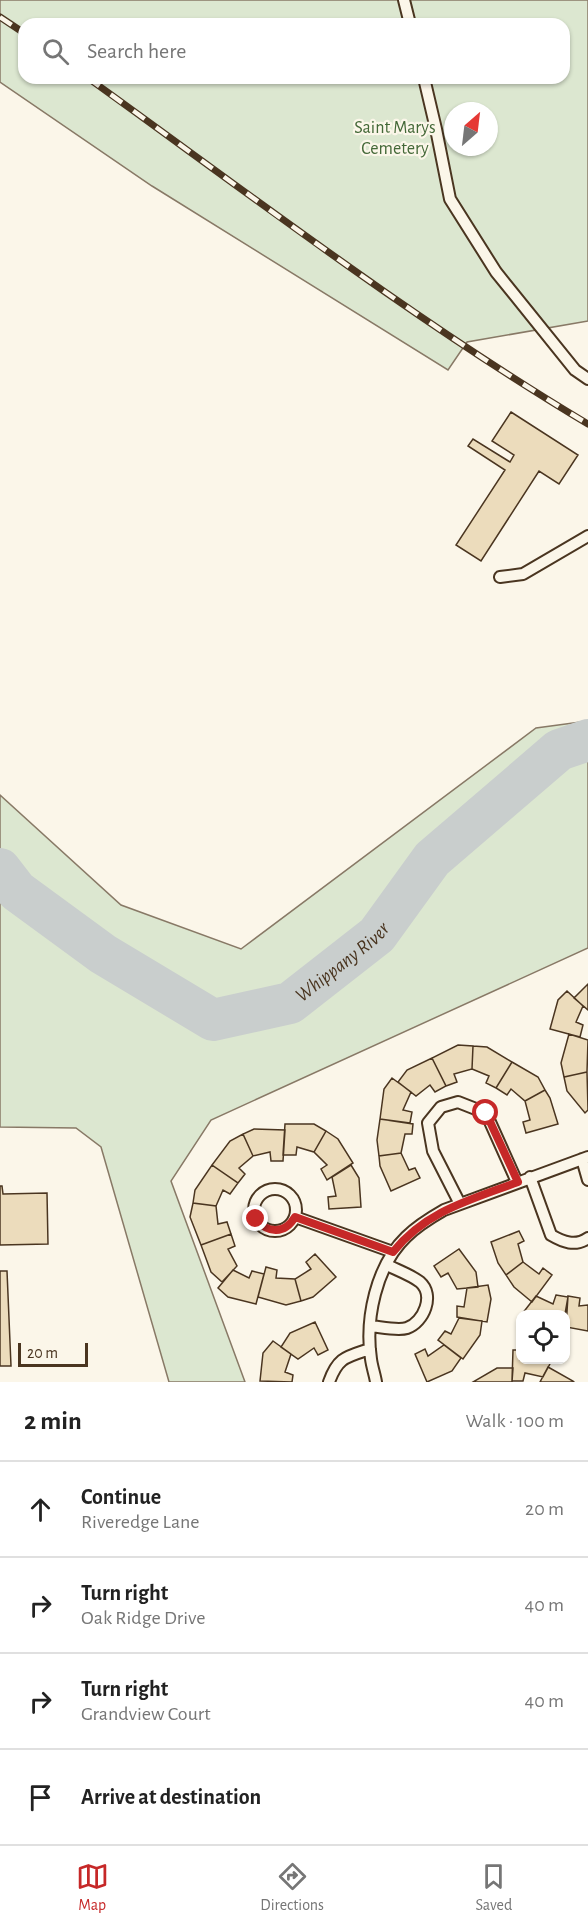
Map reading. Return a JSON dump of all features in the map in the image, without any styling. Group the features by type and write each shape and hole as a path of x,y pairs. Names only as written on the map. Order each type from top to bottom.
{"lane":[{"path":"404,0 408,18"},
{"path":"425,84 450,199 496,272 575,370 588,379"},
{"path":"500,577 523,574 588,536"},
{"path":"460,1204 433,1151 428,1123 441,1107 458,1102 486,1113 518,1182"},
{"path":"376,1382 370,1359 370,1326 375,1294 393,1252 405,1238 444,1210 585,1158 588,1180"},
{"path":"530,1177 551,1235 567,1244 586,1241 588,1238"},
{"path":"295,1217 393,1252"},
{"path":"370,1326 406,1329 417,1322 427,1303 426,1290 419,1282 387,1265"},
{"path":"329,1382 335,1366 346,1357 370,1349"}],"green space":[{"name":"Saint Marys Cemetery","path":"0,0 588,0 588,321 467,342 448,370 152,186 0,82"},
{"path":"588,721 588,948 211,1120 171,1181 245,1382 169,1382 101,1147 76,1128 0,1127 0,795 121,905 241,949 536,728"}],"building":[{"path":"511,412 578,455 559,484 539,471 481,561 456,545 505,470 468,446 473,439 510,462 514,455 492,441"},
{"path":"588,984 588,1010 574,998"},
{"path":"567,991 583,1006 576,1022 583,1025 580,1037 550,1029 558,1000"},
{"path":"569,1034 588,1040 587,1072 564,1077 561,1063"},
{"path":"458,1045 473,1046 472,1069 454,1074 457,1082 446,1086 432,1058"},
{"path":"473,1046 487,1047 512,1062 496,1088 486,1083 489,1076 472,1069"},
{"path":"432,1058 446,1086 435,1092 430,1085 416,1096 398,1082 407,1070"},
{"path":"512,1062 538,1077 545,1090 525,1101 511,1089 507,1095 496,1088"},
{"path":"587,1072 588,1110 585,1113 567,1091 564,1077"},
{"path":"392,1078 411,1092 403,1110 412,1112 410,1123 380,1119 384,1089"},
{"path":"545,1090 550,1098 558,1124 526,1133 523,1122 530,1120 525,1101"},
{"path":"380,1119 413,1124 412,1134 405,1134 401,1153 379,1156 377,1140"},
{"path":"285,1124 314,1124 326,1131 314,1152 297,1147 296,1155 283,1155"},
{"path":"254,1129 285,1130 283,1161 271,1161 270,1152 253,1156 243,1134"},
{"path":"326,1131 338,1139 353,1163 327,1180 321,1169 327,1165 314,1152"},
{"path":"243,1134 253,1156 239,1168 245,1174 238,1183 212,1165 230,1141"},
{"path":"401,1153 409,1170 415,1168 420,1178 391,1191 380,1166 379,1156"},
{"path":"212,1165 238,1183 230,1194 223,1190 216,1206 193,1203 195,1190"},
{"path":"351,1165 359,1178 361,1207 329,1209 328,1197 336,1196 332,1177"},
{"path":"0,1186 2,1186 3,1194 47,1193 48,1244 0,1245"},
{"path":"193,1203 216,1206 218,1224 227,1222 231,1234 201,1245 190,1217"},
{"path":"519,1231 524,1241 518,1244 523,1262 506,1275 498,1263 491,1242"},
{"path":"231,1234 235,1246 228,1249 237,1266 222,1282 211,1272 201,1245"},
{"path":"459,1249 476,1272 478,1287 457,1289 448,1273 441,1277 434,1266"},
{"path":"315,1254 336,1277 313,1297 301,1301 295,1279 311,1269 306,1262"},
{"path":"523,1262 539,1274 543,1268 552,1275 532,1302 514,1287 506,1275"},
{"path":"266,1267 277,1270 276,1278 295,1279 301,1301 286,1305 258,1297"},
{"path":"233,1270 249,1278 252,1271 264,1274 256,1304 228,1297 218,1288"},
{"path":"0,1271 7,1271 11,1366 0,1366"},
{"path":"488,1285 491,1299 487,1322 457,1317 457,1306 464,1307 467,1288"},
{"path":"556,1295 568,1297 566,1310 525,1310 536,1296 553,1304"},
{"path":"568,1296 580,1298 579,1306 588,1305 588,1331 570,1328 570,1310 567,1310"},
{"path":"459,1318 482,1321 480,1335 463,1359 438,1340 445,1331 451,1334"},
{"path":"315,1322 328,1350 318,1355 314,1348 298,1359 281,1347 290,1333"},
{"path":"273,1341 291,1354 285,1372 293,1375 292,1382 260,1381 263,1353"},
{"path":"444,1345 461,1358 452,1371 427,1382 415,1354 425,1349 428,1356"},
{"path":"513,1350 516,1350 516,1364 550,1364 543,1377 525,1373 523,1381 512,1381"},
{"path":"548,1367 573,1381 574,1382 540,1382"},
{"path":"497,1368 513,1368 512,1382 473,1382"}],"waterway":[{"name":"Whippany River","path":"0,869 17,891 103,954 213,1020 290,1003 377,935 432,859 559,750 588,740"}],"railway":[{"path":"0,17 18,29"},
{"path":"96,84 397,300 523,384 588,424"}],"route":[{"path":"256,1219 261,1226 276,1231 291,1224 295,1217 393,1252 423,1223 444,1210 518,1182 486,1113"}]}
